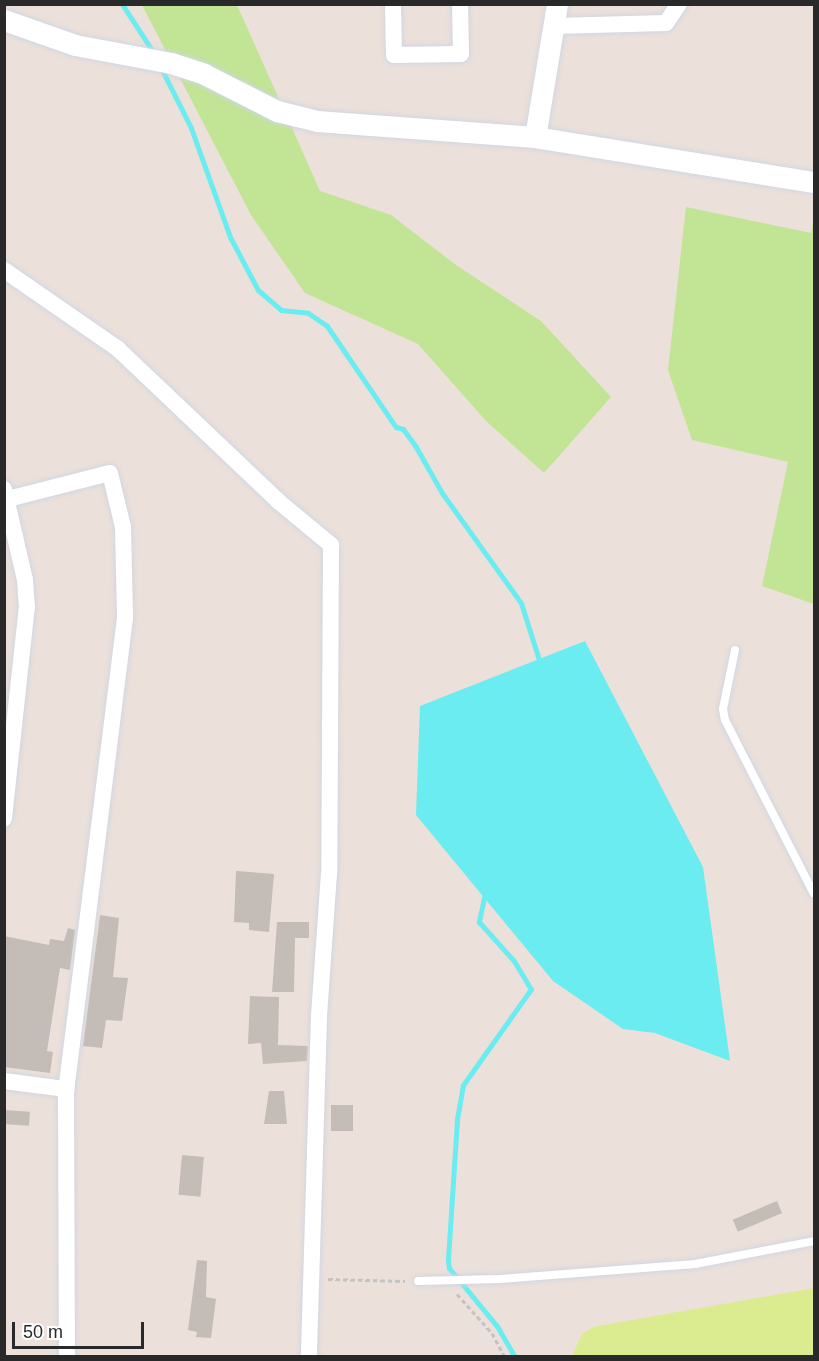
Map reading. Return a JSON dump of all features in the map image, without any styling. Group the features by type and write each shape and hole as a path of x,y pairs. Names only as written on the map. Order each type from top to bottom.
{"street":[{"path":"393,4 394,55 460,54 460,4"},
{"path":"535,137 557,4"},
{"path":"554,26 666,23 679,4"},
{"path":"4,20 75,45 171,63 204,74 277,111 317,121 535,137 814,182"},
{"path":"4,270 118,349 279,501 331,545 329,873 319,1016 309,1356"},
{"path":"4,819 27,606 25,580 5,497 110,473 123,527 125,618 66,1089 67,1356"},
{"path":"4,1081 66,1089"}],"lane":[{"path":"735,650 723,709 725,720 814,894"},
{"path":"418,1281 500,1279 695,1264 814,1241"}],"path":[{"path":"311,1279 418,1281"},
{"path":"454,1291 492,1333 504,1356"}],"green space":[{"path":"142,5 237,5 320,191 391,215 456,265 541,321 611,397 544,473 486,421 418,344 305,293 251,215"},
{"path":"686,207 811,233 814,216 814,604 762,586 788,462 692,440 668,370"},
{"path":"814,1288 814,1356 572,1356 582,1334 593,1327"}],"water":[{"path":"585,641 703,867 730,1061 655,1033 623,1029 553,981 416,815 420,706"}],"building":[{"path":"236,871 274,874 269,932 249,930 249,923 234,922"},
{"path":"100,915 119,918 113,977 128,978 122,1021 106,1020 102,1048 83,1046"},
{"path":"277,922 309,922 309,938 295,938 294,992 272,992"},
{"path":"68,928 75,930 70,970 60,968 47,1051 53,1052 50,1073 4,1067 4,936 49,945 50,939 64,941"},
{"path":"250,996 279,997 278,1045 308,1046 307,1061 263,1064 261,1043 248,1044"},
{"path":"269,1091 284,1091 287,1124 264,1124"},
{"path":"331,1105 353,1105 353,1131 331,1131"},
{"path":"4,1110 30,1112 29,1126 4,1124"},
{"path":"182,1155 204,1157 200,1197 179,1195"},
{"path":"777,1201 782,1213 738,1232 733,1220"},
{"path":"197,1260 207,1261 206,1297 216,1299 211,1338 196,1337 197,1332 188,1330"}],"waterway":[{"path":"122,4 155,55"},
{"path":"160,66 191,128 230,237 258,290 281,310 308,313 327,326 396,427 403,429 416,447 442,493 521,603 541,666"},
{"path":"485,893 479,922 514,961 531,989 463,1085 457,1120 448,1259 449,1268 497,1326 514,1356"}]}
